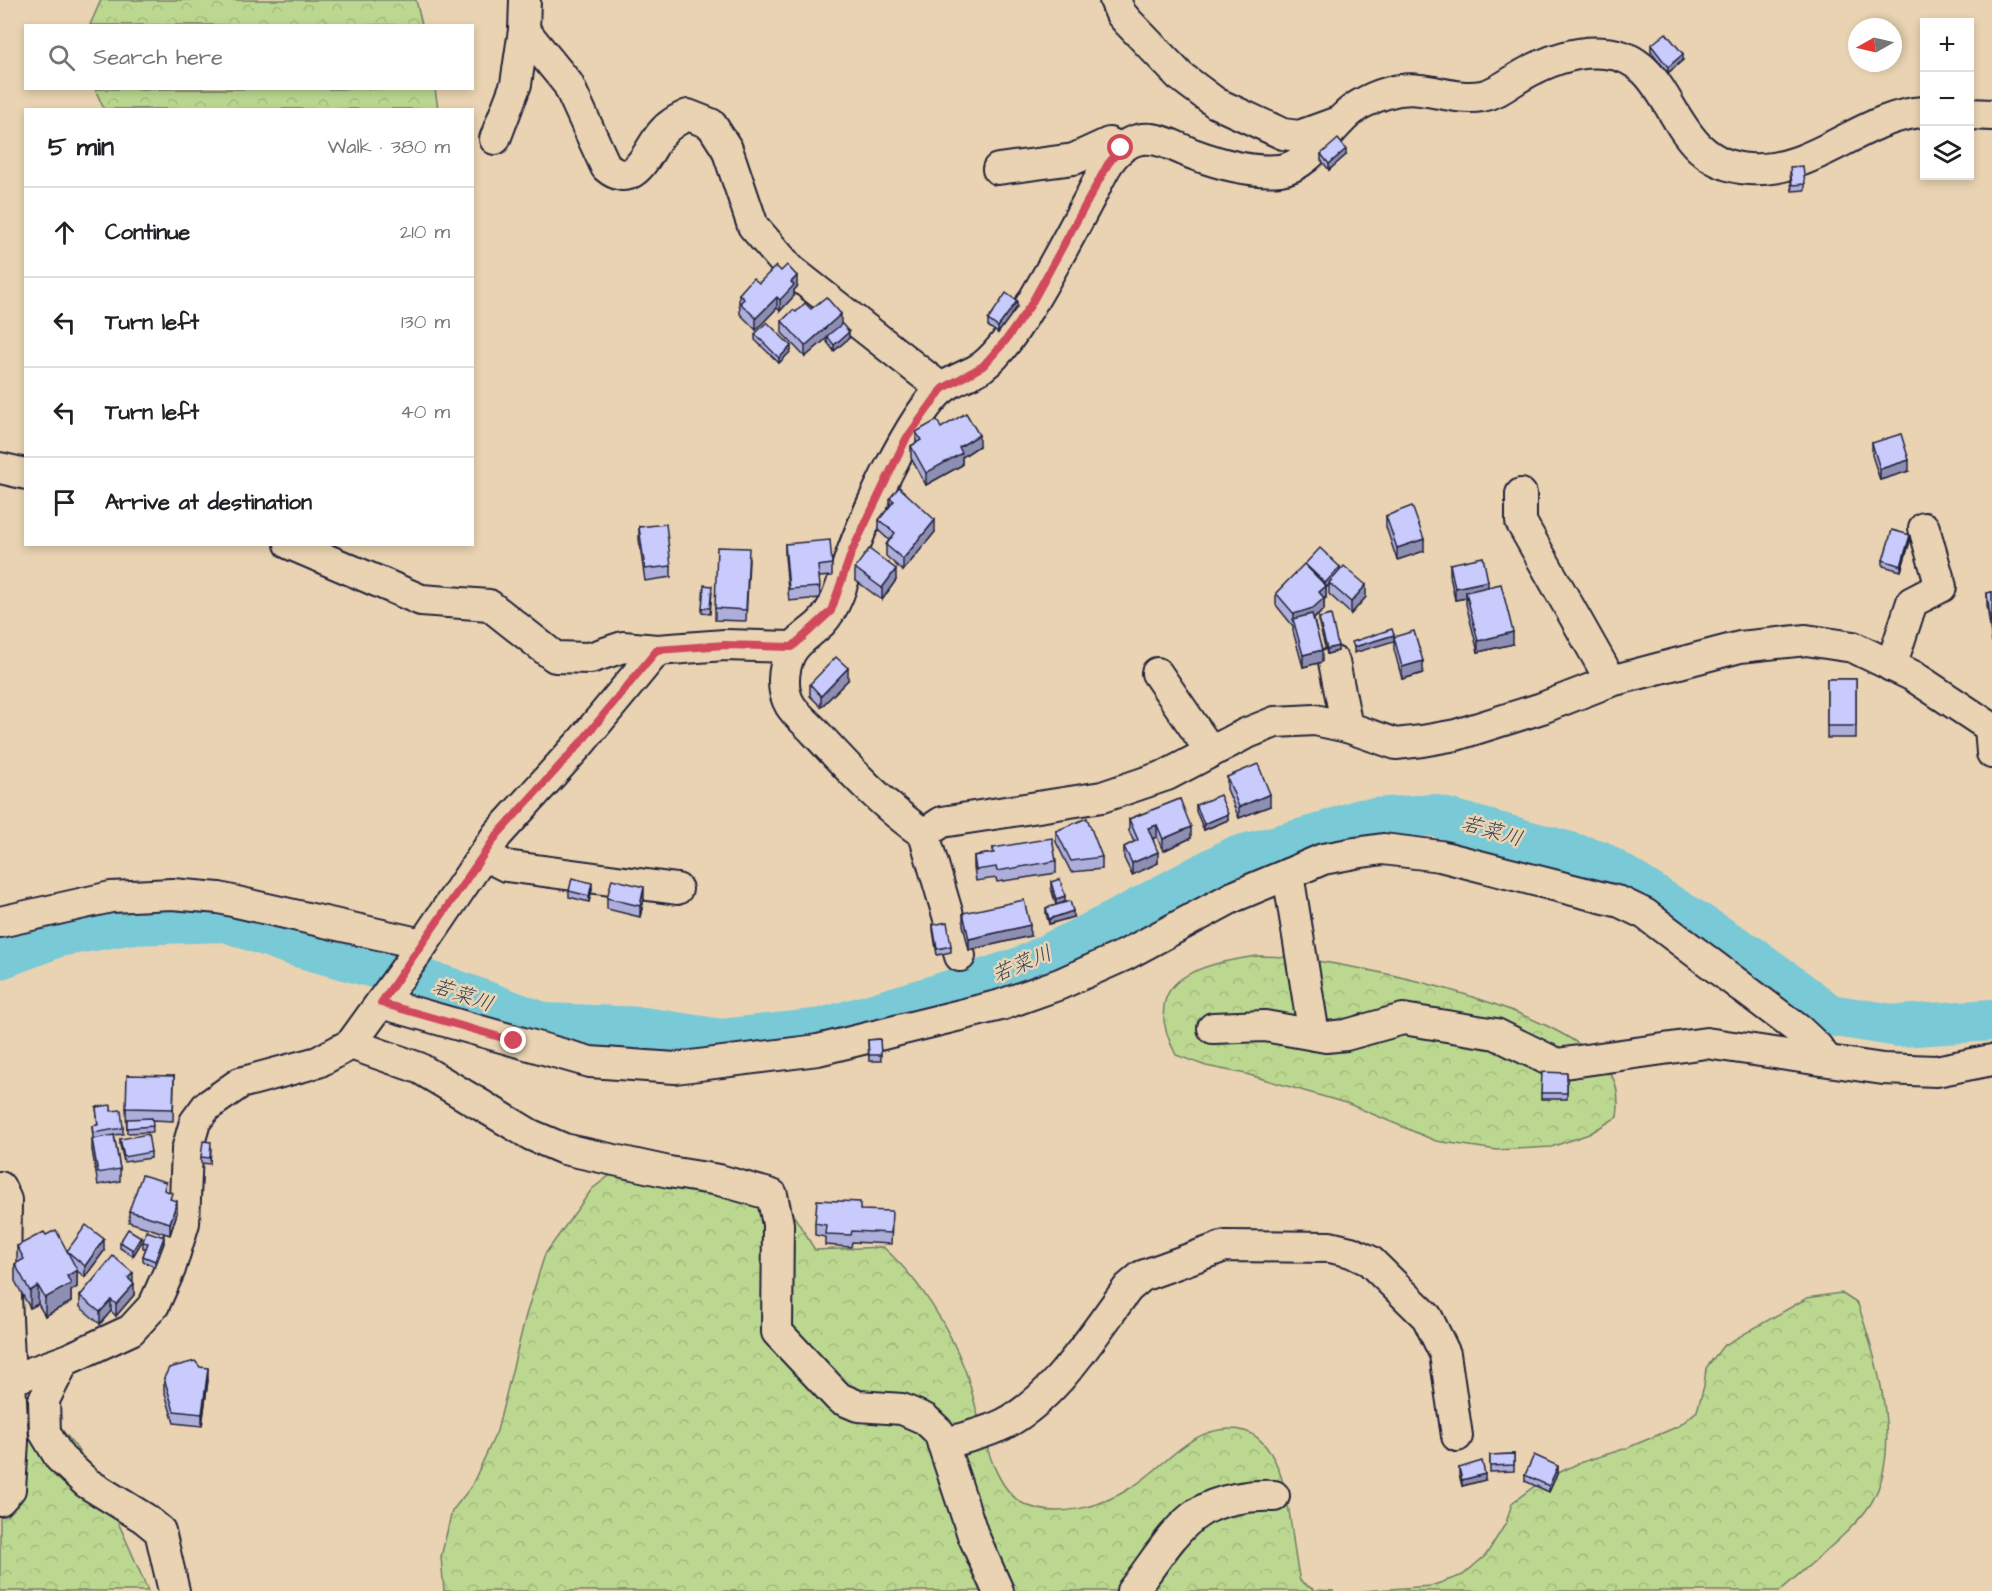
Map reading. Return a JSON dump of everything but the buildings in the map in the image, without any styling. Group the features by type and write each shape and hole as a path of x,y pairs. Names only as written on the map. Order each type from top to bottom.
{"street":[{"path":"495,139 516,84 524,30 525,0"},
{"path":"1115,0 1121,14 1180,76 1216,104 1283,134 1299,136 1338,122"},
{"path":"524,30 568,84 606,167 614,173 627,174 639,169 661,134 672,122 688,115 711,124 727,149 753,226 791,270 942,389"},
{"path":"960,956 924,834 890,810 790,704 784,687 785,668 792,647 831,611 852,551 886,476 906,439 942,389 983,366 1006,340 1035,297 1108,164 1121,148 1137,140 1149,138 1240,168 1280,170 1290,168 1322,143 1338,122 1355,107 1380,95 1402,89 1461,97 1482,96 1507,87 1520,77 1556,59 1574,54 1607,52 1623,56 1643,71 1664,94 1696,147 1714,160 1734,168 1765,170 1783,166 1830,148 1895,116 1920,113"},
{"path":"1974,114 1992,115"},
{"path":"998,169 1074,159 1109,143 1121,148"},
{"path":"0,468 24,474"},
{"path":"1521,494 1521,522 1611,681"},
{"path":"1891,666 1912,602 1941,587 1924,528"},
{"path":"295,546 421,600 489,605 555,657 590,658 623,647 657,650 725,645 792,647"},
{"path":"924,834 942,822 1102,797 1167,775 1275,722 1315,720 1347,727 1396,744 1455,735 1542,708 1611,681 1740,647 1806,640 1853,647 1913,676 1990,727 1992,753"},
{"path":"10,1380 64,1361 131,1330 154,1305 170,1269 184,1224 187,1150 195,1122 206,1107 240,1083 318,1062 351,1044 421,947 497,835 582,741 657,650"},
{"path":"1334,662 1347,727"},
{"path":"1157,673 1211,752"},
{"path":"385,998 590,1062 675,1068 740,1062 818,1050 1001,1005 1060,984 1125,956 1233,897 1323,859 1383,849 1440,856 1620,902 1645,914 1790,1024 1818,1047 1826,1059"},
{"path":"484,855 506,866 676,889"},
{"path":"1288,874 1314,1035"},
{"path":"0,922 111,897 172,894 219,898 421,947"},
{"path":"1212,1028 1265,1026 1314,1035 1346,1035 1403,1019 1496,1034 1557,1064 1706,1043 1883,1069 1936,1071 1992,1060"},
{"path":"351,1044 419,1068 531,1135 564,1149 669,1172 718,1180 772,1195 778,1224 777,1332 839,1398 858,1406 902,1409 925,1419 939,1432 973,1535 998,1591"},
{"path":"0,1187 6,1200 5,1276 13,1441 10,1489 0,1500"},
{"path":"943,1444 1002,1425 1031,1406 1048,1391 1128,1288 1142,1276 1225,1246 1266,1245 1330,1247 1351,1252 1370,1261 1427,1317 1445,1354 1457,1437"},
{"path":"64,1361 44,1400 45,1433 60,1458 87,1483 144,1518 160,1531 174,1591"},
{"path":"1132,1591 1175,1536 1198,1513 1222,1503 1253,1495 1274,1496"}],"green space":[{"path":"101,0 416,0 422,24 90,24"},
{"path":"95,90 435,90 438,108 104,108"},
{"path":"1257,956 1293,958 1392,975 1500,1006 1547,1026 1585,1048 1610,1073 1618,1094 1617,1117 1589,1134 1551,1147 1497,1150 1436,1141 1349,1104 1246,1074 1206,1066 1176,1055 1166,1030 1163,1009 1168,993 1179,981 1194,972 1213,965"},
{"path":"666,1159 722,1164 781,1195 815,1250 883,1247 909,1273 950,1336 965,1370 993,1463 1001,1481 1011,1495 1024,1504 1051,1511 1080,1509 1094,1505 1132,1487 1178,1450 1202,1435 1216,1430 1246,1431 1258,1438 1267,1448 1281,1475 1300,1581 1314,1590 1334,1591 444,1591 441,1557 452,1511 471,1487 497,1431 526,1315 545,1254 592,1189 617,1170"},
{"path":"1841,1293 1858,1304 1873,1352 1884,1405 1887,1432 1886,1458 1880,1483 1870,1505 1841,1538 1780,1591 1363,1591 1431,1586 1463,1575 1486,1555 1506,1523 1512,1503 1540,1482 1579,1463 1627,1448 1679,1426 1697,1411 1706,1368 1723,1346 1807,1298"},
{"path":"7,1409 39,1414 56,1424 72,1442 103,1492 148,1591 0,1591 0,1412"}],"waterway":[{"name":"若菜川","path":"0,958 58,936 128,924 226,921 290,944 443,986 545,1024 644,1028 721,1040 823,1029 938,995 1023,967 1116,921 1233,858 1318,835 1360,820 1432,815 1599,861 1755,959 1830,1015 1899,1026 1992,1020"}],"route":[{"path":"514,1041 381,1003 497,835 582,741 657,650 725,645 792,647 817,627 831,611 842,588 852,551 886,476 906,439 942,389 983,366 997,353 1030,306 1108,164 1121,148"}]}
